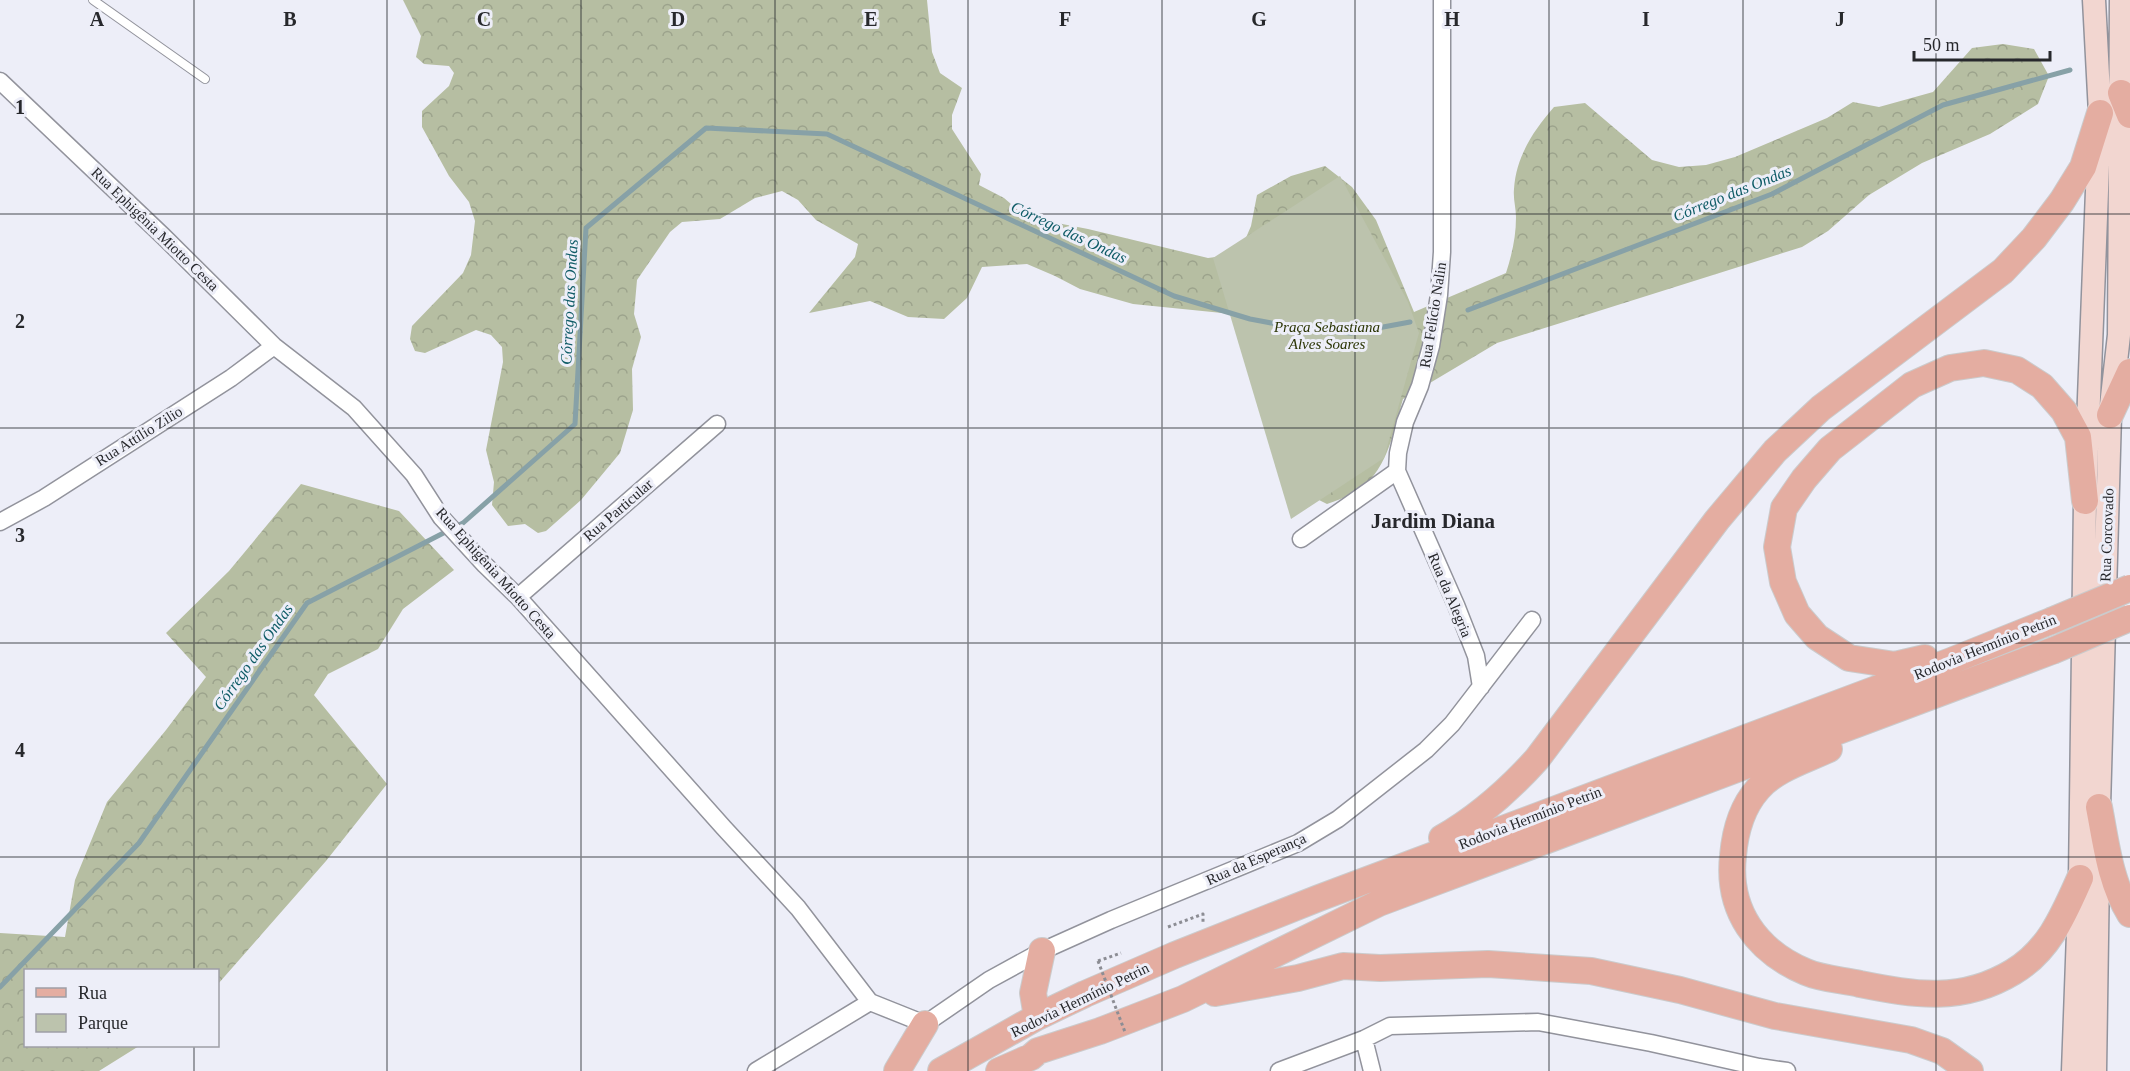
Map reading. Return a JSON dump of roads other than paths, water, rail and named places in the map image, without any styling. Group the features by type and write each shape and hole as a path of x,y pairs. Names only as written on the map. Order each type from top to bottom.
{"main road":[{"path":"1319,898 1430,845 1468,823 1513,785 1537,759 1717,520 1775,452 1821,408 2003,271 2034,238 2062,201 2083,167 2100,113"},
{"path":"2010,638 1895,665 1849,658 1817,637 1797,614 1783,582 1777,547 1784,508 1804,479 1830,449 1912,385 1950,368 1984,363 2016,370 2042,386 2064,411 2078,437 2085,501"},
{"path":"2110,415 2130,372"},
{"name":"Rodovia Hermínio Petrin","path":"941,1071 1037,1017 1175,955 1319,898 2010,638 2130,588"},
{"name":"Rodovia Hermínio Petrin","path":"999,1071 1038,1052 1183,999 1379,903 1960,686 2130,618"},
{"path":"1960,686 1773,776 1758,788 1743,810 1735,837 1731,874 1735,899 1742,918 1762,944 1778,958 1808,973 1920,995 1956,994 1985,986 2015,971 2039,951 2059,926 2080,878"},
{"path":"2099,807 2113,876 2130,914"},
{"path":"1037,1017 1033,993 1042,951"},
{"path":"1183,999 1298,978 1343,966 1380,968 1488,964 1591,971 1680,990 1775,1016 1911,1040 1942,1051 1970,1071"},
{"path":"897,1071 925,1024"}],"street":[{"name":"Rua Felício Nalin","path":"1397,471 1398,453 1405,423 1420,386 1431,346 1439,296 1442,252 1442,0"},
{"name":"Rua Corcovado","path":"2073,1071 2080,878 2085,501 2100,113 2094,0"},
{"name":"Rua Corcovado","path":"2095,1071 2099,807 2110,415 2119,335 2125,104 2121,0"},
{"name":"Rua Ephigênia Miotto Cesta","path":"0,81 164,236 274,346 354,408 414,474 441,517 518,597 798,908 870,1002"},
{"name":"Rua Attílio Zilio","path":"0,522 44,498 231,378 274,346"},
{"name":"Rua Particular","path":"518,597 717,424"},
{"path":"1301,539 1397,471"},
{"name":"Rua da Alegria","path":"1397,471 1472,645 1476,656 1480,687"},
{"name":"Rua da Esperança","path":"925,1024 989,980 1042,951 1298,843 1338,819 1426,750 1452,724 1532,620"},
{"path":"756,1071 870,1002 925,1024"},
{"path":"1279,1071 1364,1040 1390,1026 1538,1022 1786,1071"},
{"path":"1364,1040 1372,1071"}],"lane":[{"path":"93,0 205,79"}],"waterway":[{"name":"Córrego das Ondas","path":"1468,310 1772,194 1943,105 2070,70"},
{"name":"Córrego das Ondas","path":"0,987 139,843 307,603 463,523 575,424 586,228 706,128 827,134 1174,296 1250,319 1303,329 1351,333 1410,322"}],"district":[{"name":"Jardim Diana","path":"1433,521"}],"park label":[{"name":"Praça Sebastiana Alves Soares","path":"1327,336"}]}
